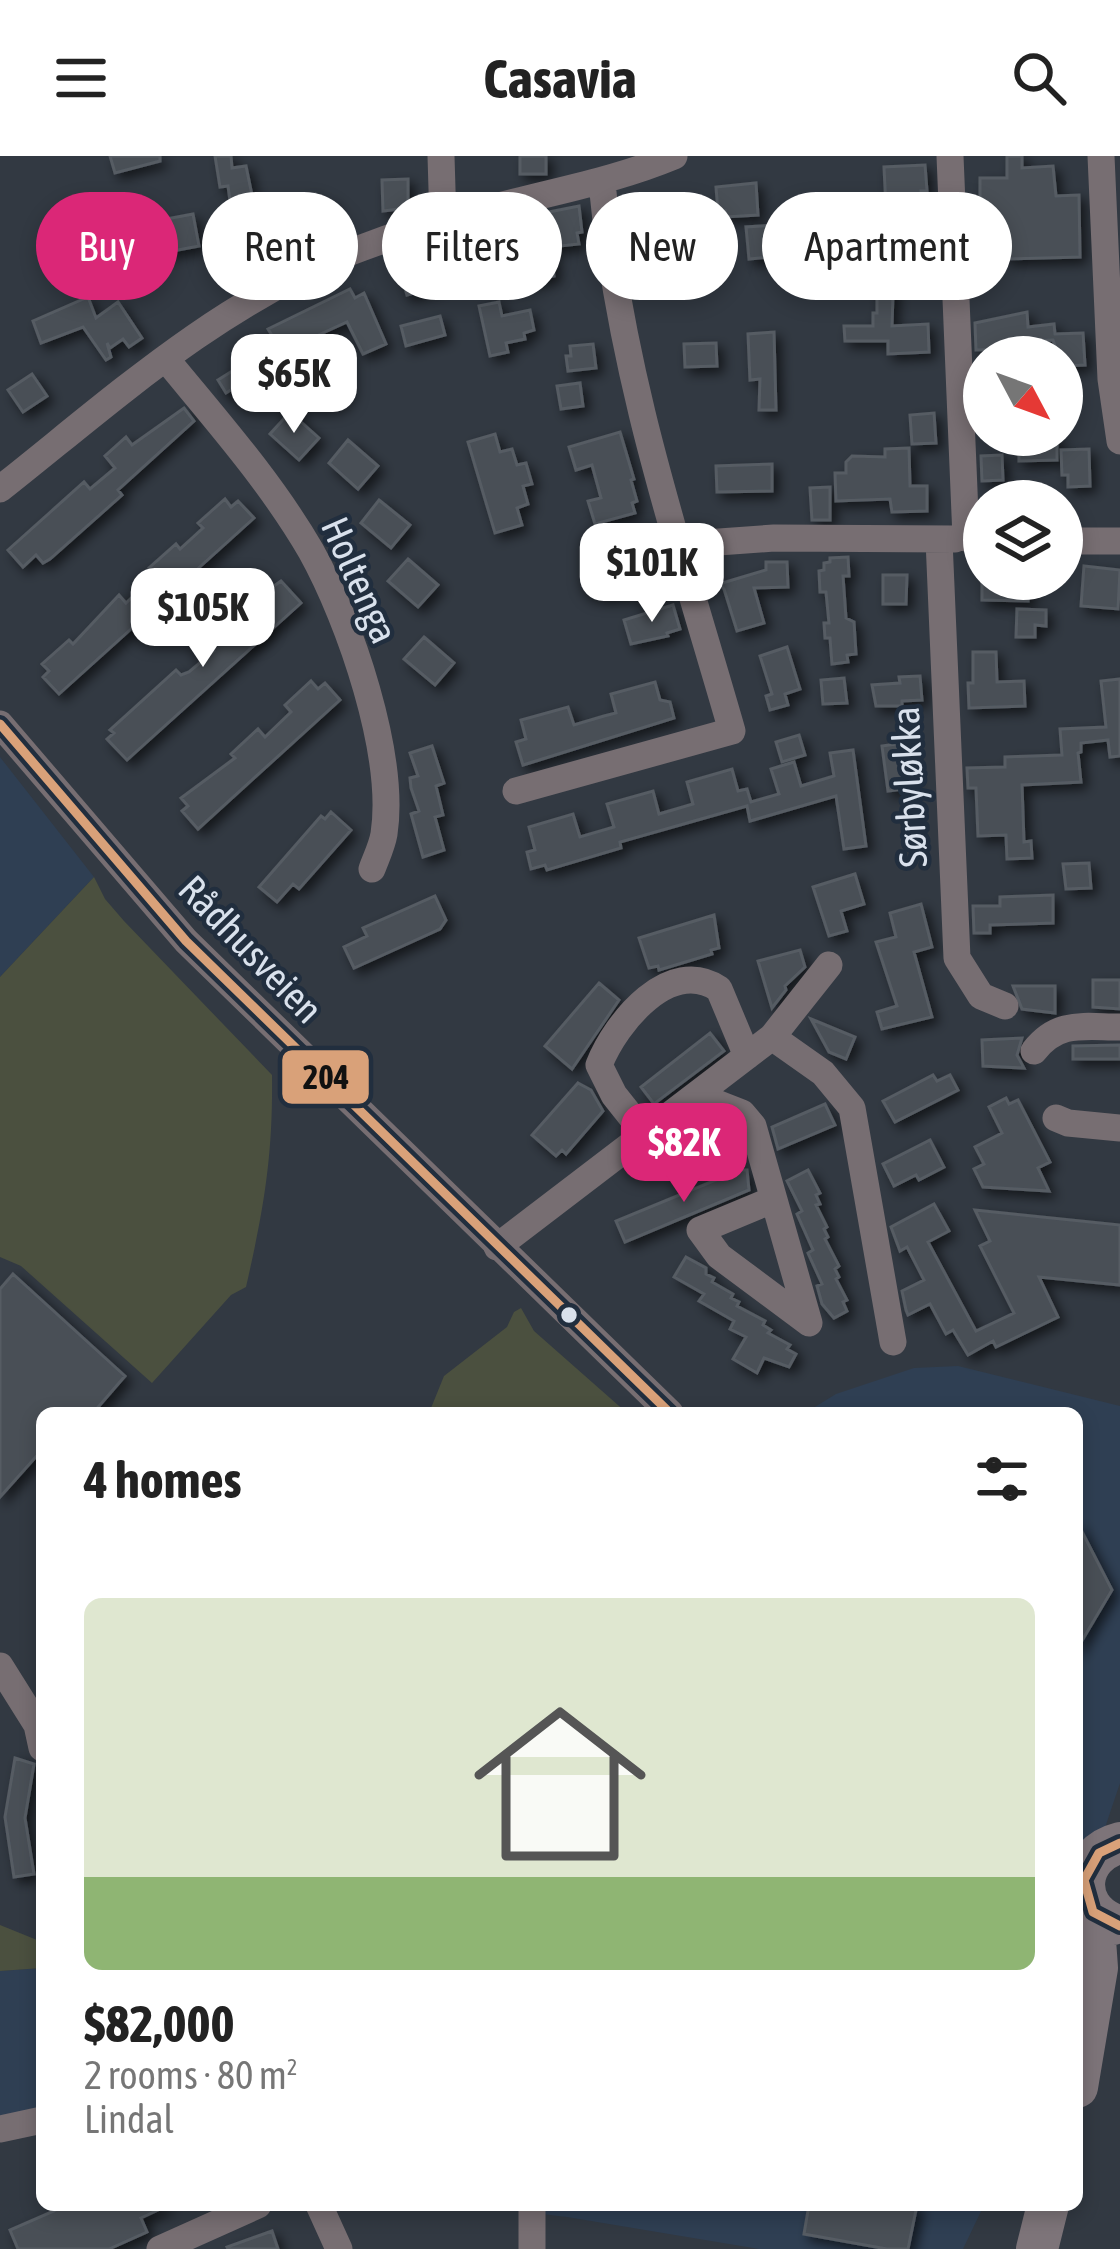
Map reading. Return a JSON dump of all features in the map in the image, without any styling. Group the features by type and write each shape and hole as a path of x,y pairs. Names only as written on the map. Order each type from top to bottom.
{"highway":[{"path":"1083,2054 1098,1949 1100,1873"},
{"path":"1083,2062 1120,1954"},
{"path":"1037,2249 1046,2211"}],"street":[{"path":"441,156 442,192"},
{"path":"560,192 602,183 674,156"},
{"name":"Sørbyløkka","path":"950,156 963,539 957,958 980,996 1005,1006"},
{"path":"1101,156 1111,379 1120,441"},
{"path":"516,790 732,731 631,376 602,183"},
{"path":"0,489 233,312 315,267 382,243"},
{"name":"Holtenga","path":"166,359 287,513 313,554 334,602 378,729 384,836 372,869"},
{"path":"677,545 774,538 963,539"},
{"path":"1083,541 1120,541"},
{"name":"Rådhusveien","path":"0,724 186,941 664,1407"},
{"path":"497,1246 772,1037 829,965"},
{"path":"645,1134 614,1095 598,1065 615,1034 651,996 685,977 707,981 718,989 747,1056"},
{"path":"1034,1051 1047,1034 1069,1027 1120,1027"},
{"path":"772,1037 823,1073 852,1108 893,1342"},
{"path":"696,1095 749,1119 809,1323 719,1256 700,1230 772,1200"},
{"path":"1056,1118 1068,1124 1120,1128"},
{"path":"0,1666 36,1723"},
{"path":"0,2129 36,2121"},
{"path":"160,2249 245,2211"},
{"path":"322,2211 339,2249"},
{"path":"532,2211 532,2249"}],"shaded area":[{"path":"0,757 94,877 0,977"},
{"path":"958,1366 1120,1406 1120,1783 1083,1893 1083,1407 815,1407 836,1394 914,1368"},
{"path":"36,1968 36,2121 0,2129 0,1971"},
{"path":"516,2211 981,2211 963,2249 759,2249"}],"green space":[{"path":"94,877 124,921 272,1075 266,1182 246,1287 231,1295 152,1383 21,1266 0,1257 0,977"},
{"path":"521,1308 534,1331 620,1407 431,1407 444,1376 507,1327"},
{"path":"0,1925 36,1940 36,1968 0,1971"}],"building":[{"path":"110,156 160,156 160,161 115,173"},
{"path":"215,156 231,156 232,168 246,166 251,192 220,187"},
{"path":"520,156 546,156 546,174 520,174"},
{"path":"1007,156 1022,156 1022,168 1053,166 1056,196 1079,195 1080,257 1012,259 1012,192 980,192 980,178 1007,178"},
{"path":"925,165 927,191 885,192 884,167"},
{"path":"408,179 408,192 382,192 382,180"},
{"path":"756,183 758,215 738,216 738,192 716,192 716,187"},
{"path":"579,206 579,244 562,246 562,209"},
{"path":"193,214 199,246 178,250 178,217"},
{"path":"762,226 762,258 749,259 746,227"},
{"path":"364,293 386,344 363,354 347,322 288,349 293,365 257,385 253,376 226,393 218,380 245,363 241,355 273,337 268,329 327,300 358,300"},
{"path":"81,300 89,300 96,318 118,302 142,338 129,347 123,339 110,348 107,343 111,357 106,360 83,327 41,343 33,321"},
{"path":"877,300 893,300 892,326 928,324 929,352 888,354 888,341 845,341 844,326 873,326 873,313 877,313"},
{"path":"499,302 502,316 530,310 534,330 524,333 525,339 506,343 508,352 490,356 479,306"},
{"path":"1027,312 1028,327 1054,324 1055,334 1083,333 1085,365 1083,336 975,336 975,323"},
{"path":"440,316 445,335 406,346 401,326"},
{"path":"774,332 776,410 759,410 760,379 750,380 748,334"},
{"path":"716,343 717,366 685,367 684,344"},
{"path":"593,344 596,368 568,371 570,346"},
{"path":"32,374 47,396 23,412 8,390"},
{"path":"580,383 583,406 561,409 557,386"},
{"path":"184,408 194,421 118,490 122,495 50,559 43,563 36,555 23,567 8,550 84,482 90,489 115,468 105,456 126,437 132,445"},
{"path":"290,412 319,438 299,460 270,434"},
{"path":"934,413 936,443 912,444 910,415"},
{"path":"620,432 634,479 635,513 595,524 588,501 601,498 592,465 576,470 569,447"},
{"path":"495,434 500,452 512,449 517,465 526,463 532,484 523,486 528,504 517,508 522,525 495,533 468,442"},
{"path":"348,440 378,466 358,489 329,463"},
{"path":"909,448 910,486 927,486 927,511 892,512 890,499 836,501 835,473 846,473 846,462 852,456 885,457 885,449"},
{"path":"1083,449 1089,449 1090,486 1062,475 1061,456 1083,456"},
{"path":"981,456 1002,456 1003,480 982,480"},
{"path":"1019,456 1057,456 1057,460 1019,461"},
{"path":"772,464 772,491 717,492 716,466"},
{"path":"830,487 830,520 812,520 810,488"},
{"path":"225,499 231,507 238,501 254,518 59,694 43,677 49,671 42,664 69,640 73,644 119,595 126,603 149,581 153,573 149,568 176,544 180,549 203,528 198,523"},
{"path":"379,500 410,525 391,548 361,523"},
{"path":"656,550 663,574 602,592 595,568"},
{"path":"848,557 849,576 843,576 846,618 854,622 856,654 847,655 848,662 832,664 830,638 825,638 824,623 829,623 826,592 820,592 819,571 830,558"},
{"path":"408,559 438,585 418,607 388,581"},
{"path":"766,562 787,562 788,587 754,588 764,623 737,631 719,584 766,570"},
{"path":"1084,566 1120,570 1118,609 1081,606"},
{"path":"883,575 907,575 906,604 883,604"},
{"path":"281,581 301,603 127,760 107,739 114,733 110,730 176,670 181,675 189,672 214,651 206,643"},
{"path":"673,605 680,629 631,644 624,620"},
{"path":"1017,609 1046,610 1046,626 1035,625 1035,637 1016,637"},
{"path":"424,637 454,663 435,685 404,659"},
{"path":"787,647 800,689 785,694 788,705 770,710 766,696 772,694 760,656"},
{"path":"973,652 996,652 997,682 1024,681 1025,706 969,708"},
{"path":"920,676 922,700 876,706 872,685"},
{"path":"844,678 847,703 823,704 821,680"},
{"path":"1120,679 1120,756 1110,757 1108,740 1081,743 1081,782 1022,785 1024,842 1031,841 1032,858 1007,859 1006,835 978,836 976,788 968,788 967,768 1005,767 1005,757 1062,755 1060,729 1106,727 1101,681"},
{"path":"311,681 318,689 325,683 340,700 198,829 182,811 188,806 181,798 235,758 231,754 258,729 265,737 291,712 285,705"},
{"path":"655,682 660,700 670,702 674,718 523,765 516,742 526,739 521,720 568,707 574,725 616,713 611,694"},
{"path":"799,735 805,755 782,762 776,742"},
{"path":"904,743 911,788 888,791 882,746"},
{"path":"432,746 444,783 436,786 443,815 435,817 444,850 423,857 411,814 419,811 410,778 418,776 410,753"},
{"path":"853,750 866,846 844,849 836,796 750,821 747,806 620,842 621,848 547,870 545,865 531,869 527,852 535,850 529,827 573,814 580,837 614,827 607,804 653,791 659,814 693,804 687,782 732,769 738,791 747,789 751,802 779,794 771,769 794,762 801,786 834,776 830,753"},
{"path":"331,812 351,830 299,889 293,884 277,902 259,887 321,816 325,819"},
{"path":"1089,863 1091,888 1066,889 1063,864"},
{"path":"855,874 864,904 841,911 847,931 829,936 813,887"},
{"path":"1053,895 1053,923 990,925 990,933 974,933 973,906 1000,906 1000,897"},
{"path":"435,896 446,920 440,929 354,968 344,947 367,936 363,928"},
{"path":"921,904 932,947 914,952 932,1017 882,1029 877,1012 897,1006 876,942 896,937 890,913"},
{"path":"714,915 719,948 711,950 712,954 659,970 658,966 649,968 639,938"},
{"path":"800,950 805,967 785,986 772,1008 758,961"},
{"path":"1093,980 1120,980 1120,1009 1093,1007"},
{"path":"599,983 619,1000 572,1069 545,1046"},
{"path":"1013,986 1055,986 1055,1013 1022,1009"},
{"path":"811,1019 855,1037 846,1059 829,1052"},
{"path":"710,1033 724,1051 654,1104 641,1087"},
{"path":"1022,1038 1017,1055 1024,1068 983,1066 982,1040"},
{"path":"1120,1045 1120,1059 1073,1059 1073,1046"},
{"path":"933,1075 937,1081 950,1075 958,1090 895,1122 883,1101"},
{"path":"578,1083 591,1090 603,1111 566,1154 562,1150 556,1156 532,1135"},
{"path":"1006,1098 1009,1104 1018,1100 1050,1162 1038,1168 1049,1191 983,1187 974,1169 984,1164 975,1147 1002,1133 989,1107"},
{"path":"825,1104 835,1125 778,1149 772,1127"},
{"path":"930,1140 944,1167 894,1186 883,1164"},
{"path":"747,1170 749,1190 625,1242 616,1221"},
{"path":"808,1170 820,1193 816,1205 839,1266 836,1279 847,1300 843,1302 847,1311 834,1318 822,1304 817,1286 822,1284 808,1253 813,1250 797,1214 802,1211 787,1181"},
{"path":"934,1204 949,1231 928,1242 976,1331 1014,1313 980,1246 990,1241 975,1210 1120,1225 1120,1285 1039,1277 1058,1317 968,1355 953,1330 946,1334 930,1304 908,1315 906,1310 902,1291 924,1280 907,1247 900,1251 891,1227"},
{"path":"686,1257 706,1268 712,1282 733,1294 737,1306 765,1321 763,1325 771,1330 768,1333 790,1345 787,1349 796,1354 789,1367 764,1358 757,1373 733,1359 746,1337 730,1329 734,1321 699,1301 704,1294 674,1277"},
{"path":"13,1274 125,1376 98,1407 36,1407 36,1457 0,1497 0,1289"},
{"path":"1083,1534 1112,1590 1083,1639"},
{"path":"15,1758 34,1764 25,1818 34,1874 14,1877 5,1817"},
{"path":"54,2211 156,2211 141,2218 147,2232 109,2249 18,2249 10,2230"},
{"path":"808,2211 916,2211 908,2249 804,2234"},
{"path":"272,2231 278,2249 227,2247"}],"transit line":[{"name":"204","path":"0,724 186,941 664,1407"},
{"name":"204","path":"1120,1843 1099,1853 1084,1880 1093,1912 1120,1926"}]}
